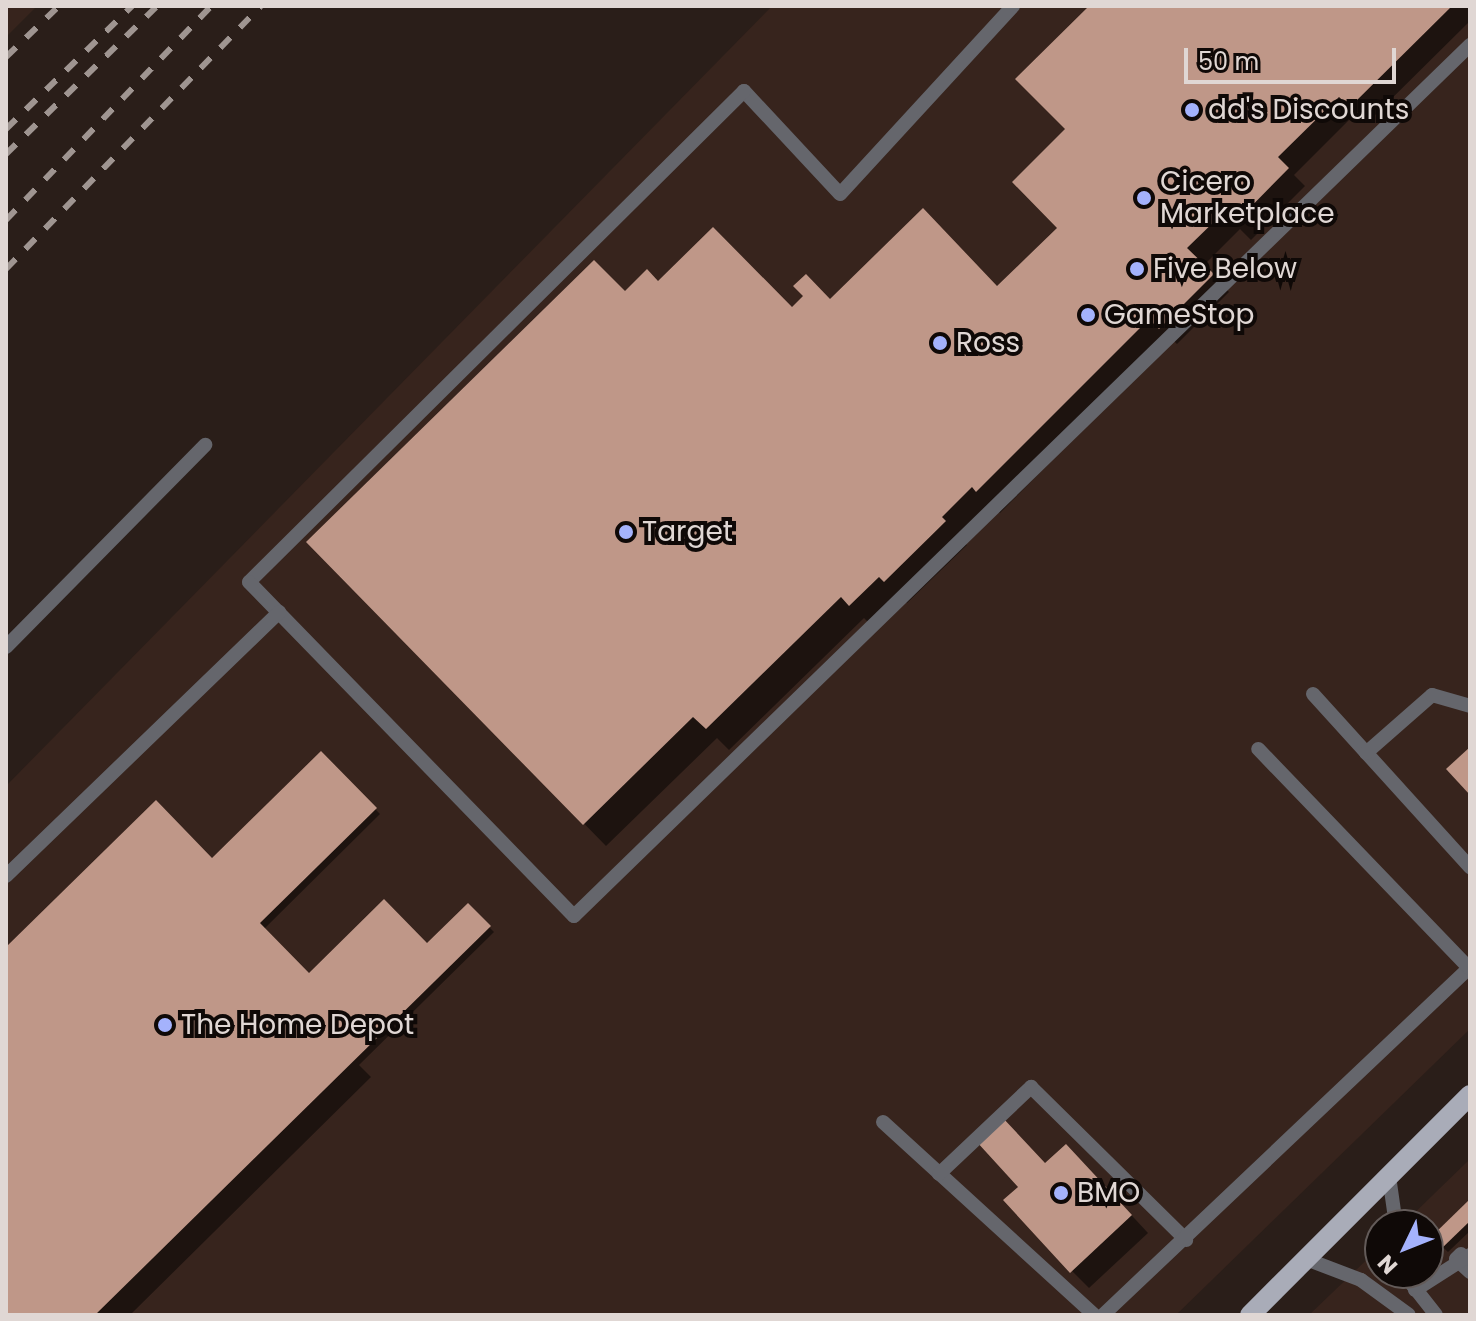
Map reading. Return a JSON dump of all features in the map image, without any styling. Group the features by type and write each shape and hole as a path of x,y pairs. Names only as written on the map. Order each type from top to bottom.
{"main road":[{"path":"1250,1315 1470,1095"}],"lane":[{"path":"1013,6 840,194 744,91 249,582 574,916 1470,45"},
{"path":"6,647 205,445"},
{"path":"6,876 279,612"},
{"path":"1313,694 1470,867"},
{"path":"1366,753 1432,695 1470,706"},
{"path":"1103,1315 1186,1240 1469,968 1258,749"},
{"path":"1458,957 1470,947"},
{"path":"939,1174 1031,1087 1186,1240"},
{"path":"883,1122 1094,1315"},
{"path":"1389,1176 1394,1209"},
{"path":"1436,1315 1415,1290 1463,1257 1470,1246"},
{"path":"1463,1257 1470,1272"},
{"path":"1306,1259 1361,1280 1409,1315"}],"shaded area":[{"path":"6,6 37,6 6,37"},
{"name":"Cicero Marketplace","path":"772,6 1470,6 1470,1029 1176,1315 6,1315 6,786"},
{"path":"1470,1159 1470,1315 1309,1315 1364,1262 1364,1289 1444,1289 1444,1209 1418,1209"}],"building":[{"name":"Target","path":"1089,6 1452,6 1350,107 1339,97 1278,157 1289,168 1233,225 1222,214 1187,248 1214,274 1159,329 1149,319 976,492 972,487 942,517 946,521 884,582 879,577 849,606 841,597 706,729 693,717 583,825 306,542 594,260 625,291 647,269 658,281 713,227 792,307 803,296 793,286 806,274 830,299 923,208 997,286 1057,228 1012,182 1065,129 1015,79"},
{"path":"1470,747 1470,795 1446,769"},
{"name":"The Home Depot","path":"321,751 377,808 260,923 309,973 384,899 427,943 468,903 491,926 95,1315 6,1315 6,947 156,800 212,858"},
{"name":"BMO","path":"1002,1117 1045,1163 1066,1144 1132,1215 1070,1273 1003,1200 1018,1187 976,1141"},
{"path":"1470,1199 1470,1221 1444,1246 1444,1224"}],"railway":[{"path":"6,57 59,6"},
{"path":"6,129 132,6"},
{"path":"6,154 157,6"},
{"path":"6,220 211,6"},
{"path":"6,269 261,6"}],"place":[{"name":"dd's Discounts","path":"1192,110"},
{"name":"Cicero Marketplace","path":"1144,198"},
{"name":"Five Below","path":"1137,269"},
{"name":"GameStop","path":"1088,315"},
{"name":"Ross","path":"940,343"},
{"name":"Target","path":"626,532"},
{"name":"The Home Depot","path":"165,1025"},
{"name":"BMO","path":"1061,1193"}]}
